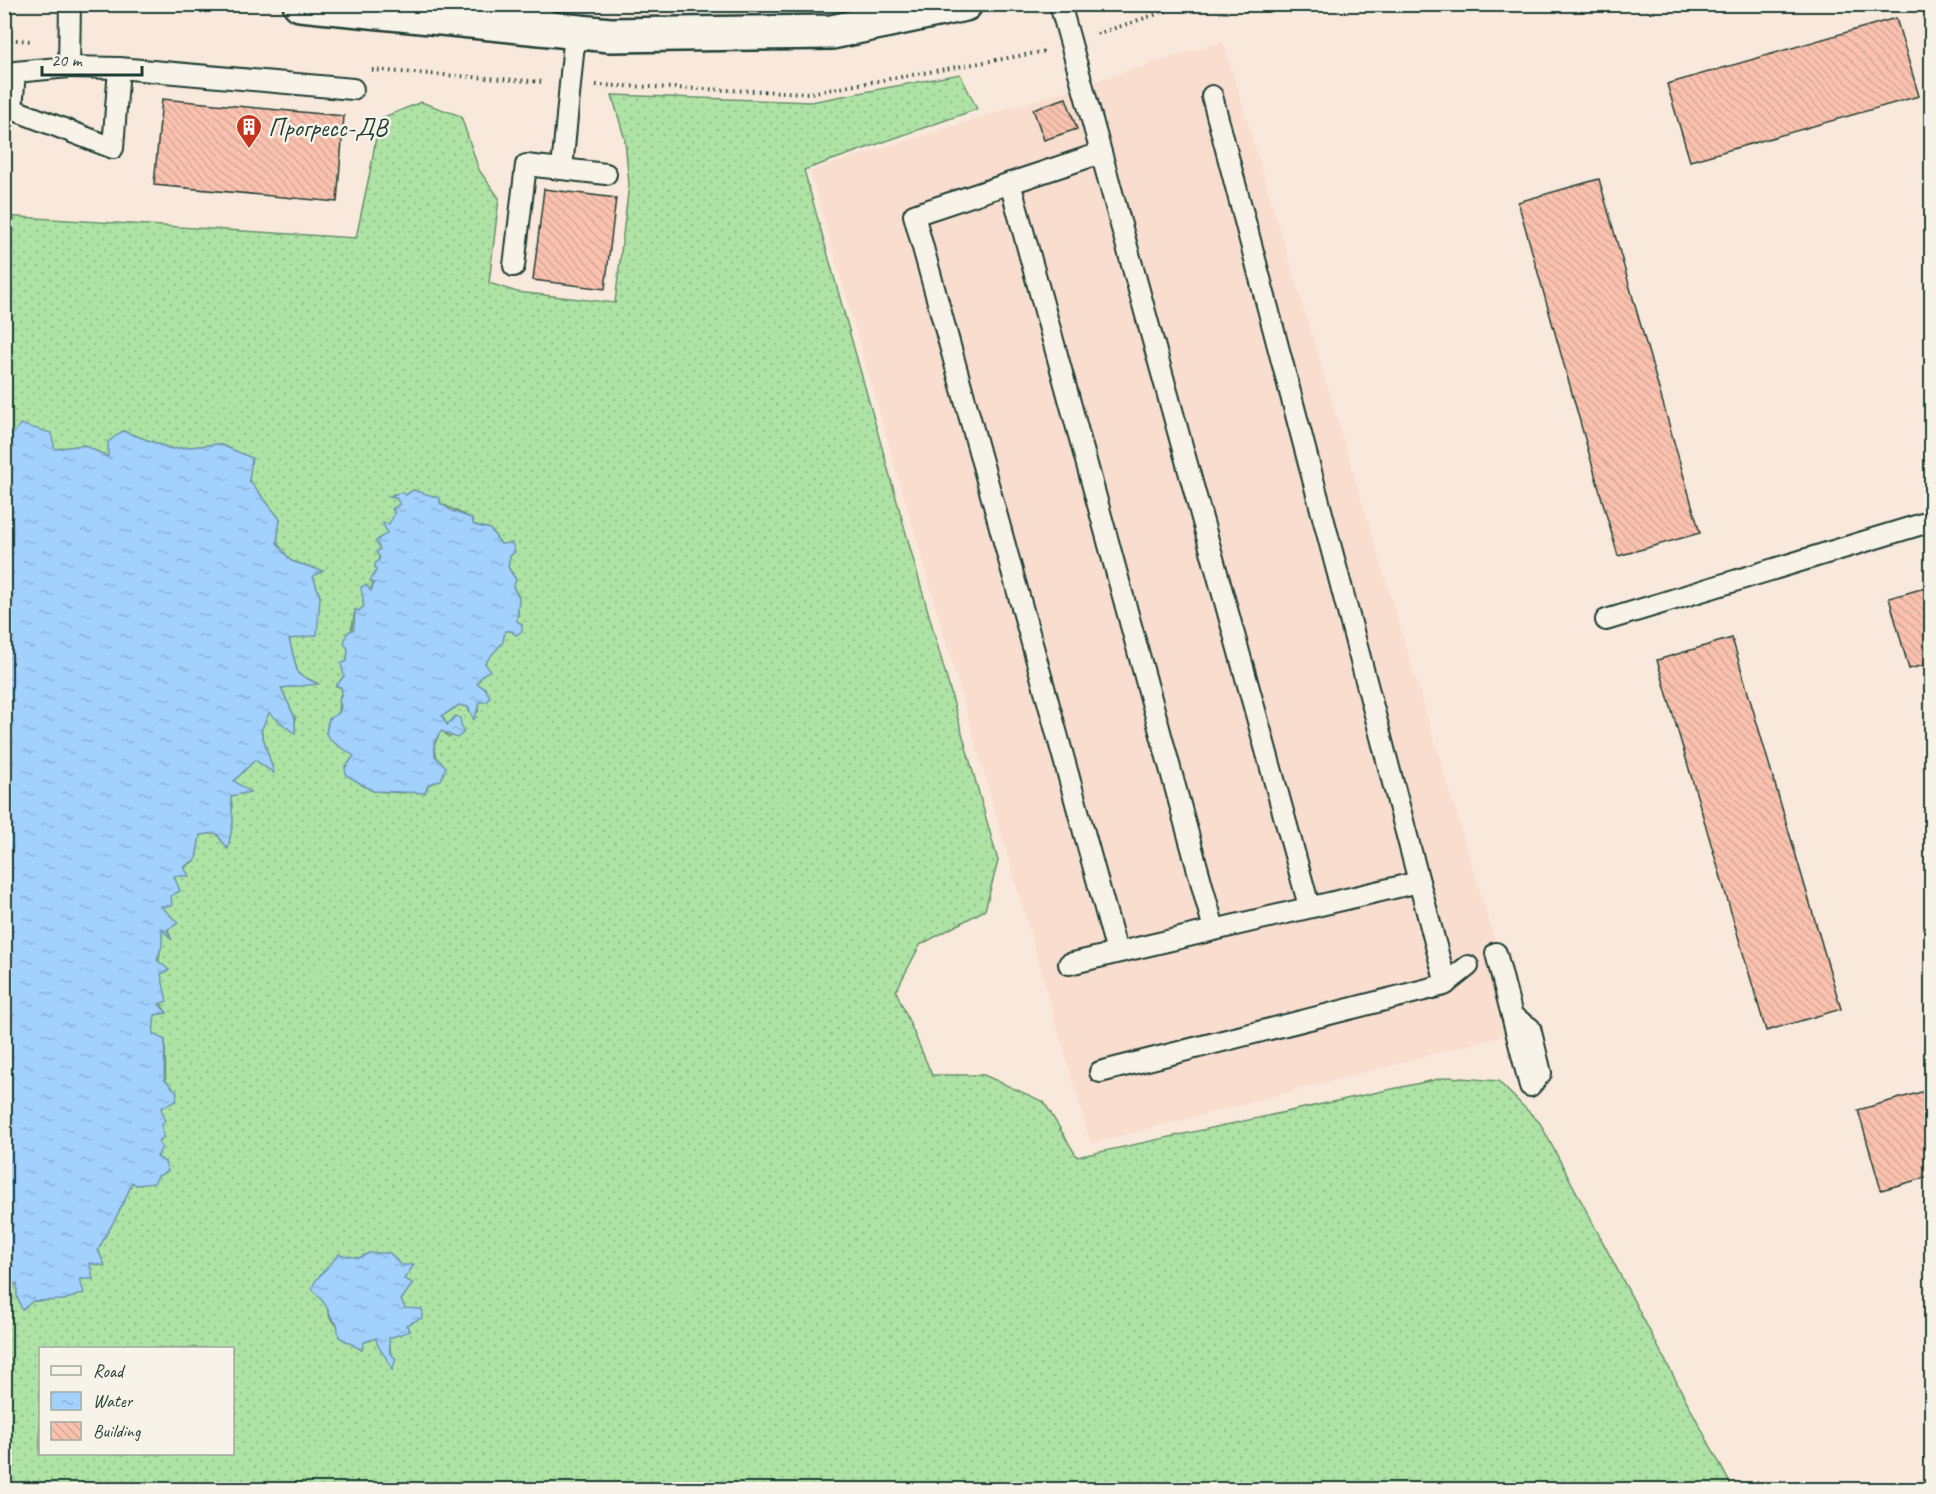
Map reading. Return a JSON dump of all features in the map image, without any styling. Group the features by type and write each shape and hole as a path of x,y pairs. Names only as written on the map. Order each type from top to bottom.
{"street":[{"path":"300,4 542,16 575,32 610,35 832,32 965,4"}],"lane":[{"path":"69,67 70,4"},
{"path":"1060,4 1309,906"},
{"path":"562,169 575,32"},
{"path":"119,68 112,148 12,109 15,72 69,67 119,68 353,89"},
{"path":"1212,96 1446,984"},
{"path":"1101,153 914,215 1117,952"},
{"path":"514,266 526,165 606,174"},
{"path":"1010,183 1214,929"},
{"path":"1606,620 1932,521"},
{"path":"1069,964 1419,882"},
{"path":"1496,953 1512,1016"},
{"path":"1100,1072 1446,984 1468,966"}],"path":[{"path":"1099,33 1187,4"}],"shaded area":[{"path":"1223,41 1522,1031 1091,1144 810,171"}],"green space":[{"path":"960,74 977,109 804,170 998,861 985,910 920,945 896,991 932,1075 984,1075 1044,1102 1077,1157 1448,1077 1498,1081 1540,1123 1733,1489 5,1489 5,1288 17,1282 33,1301 64,1300 89,1263 105,1266 98,1250 132,1182 136,1185 144,1184 160,1151 160,1108 166,1103 165,1040 153,1035 154,1014 167,1013 161,1004 157,983 162,928 170,936 160,905 171,896 174,876 196,859 200,835 216,833 227,848 233,822 231,796 249,792 233,781 255,760 273,772 261,730 269,712 295,733 295,718 281,688 317,683 298,674 289,639 320,597 313,576 322,571 291,561 277,543 280,519 249,480 251,458 219,444 172,449 123,431 108,457 84,445 55,449 5,433 4,216 356,238 379,119 421,102 461,116 479,170 499,198 489,283 517,292 615,303 629,184 625,140 612,95 811,102","holes":["413,490 471,518 474,525 490,529 501,544 507,544 510,556 508,567 516,580 513,586 518,603 515,625 512,631 505,631 502,640 485,662 476,684 480,687 478,712 469,712 468,707 459,705 442,716 447,725 456,717 463,733 449,737 441,730 433,748 439,762 405,793 373,791 362,785 345,767 355,756 326,733 329,719 339,714 342,693 341,687 336,686 344,676 355,610 359,611 364,606 363,598 367,589 370,591 376,573 380,540 387,533 401,504 397,498 390,497 393,494 406,495","369,1253 401,1265 403,1279 412,1283 401,1300 406,1324 410,1331 389,1337 392,1370 376,1338 364,1342 361,1350 330,1318 327,1306 359,1258"]}],"water":[{"path":"20,424 51,433 55,449 84,445 108,457 108,442 123,431 172,449 219,444 252,458 249,480 280,519 277,543 291,561 323,571 313,576 320,597 317,635 289,639 298,674 318,684 281,688 295,718 295,734 269,713 261,731 274,773 255,760 234,781 250,792 231,796 233,822 228,849 216,833 200,835 196,859 184,867 189,876 174,876 180,891 171,896 172,906 161,906 178,923 167,930 172,940 162,929 162,946 157,960 169,970 161,974 167,1001 159,1004 167,1013 155,1015 153,1034 165,1040 164,1079 177,1092 176,1101 161,1108 165,1120 162,1124 163,1138 158,1142 162,1147 157,1157 165,1162 168,1171 158,1176 154,1183 136,1185 132,1182 98,1250 105,1266 90,1263 93,1279 80,1279 84,1293 64,1300 33,1301 22,1310 17,1296 17,1283 4,1288 4,433 13,434"},
{"path":"413,490 440,498 440,503 452,511 471,518 474,525 490,529 501,544 512,543 515,552 510,556 508,567 516,580 513,587 519,597 517,621 522,624 522,631 516,635 512,631 505,631 503,642 485,663 490,671 483,674 477,684 485,688 490,697 487,702 480,702 474,720 468,707 459,705 442,716 447,725 456,716 460,718 463,733 457,738 441,731 434,743 435,756 446,767 441,780 428,785 425,793 373,791 346,775 345,768 354,756 330,740 326,733 329,719 339,713 341,706 339,701 342,693 341,687 336,686 344,676 341,664 347,661 348,649 344,643 347,633 354,629 355,610 359,611 364,606 361,587 366,585 371,591 374,583 370,581 376,571 375,564 380,558 376,552 380,549 376,541 387,533 383,523 389,524 395,513 392,509 400,504 396,498 389,497 401,492 406,495"},
{"path":"369,1253 390,1253 401,1265 414,1265 404,1279 413,1283 401,1300 405,1308 422,1309 422,1318 406,1325 410,1331 389,1338 390,1353 396,1359 392,1371 376,1338 364,1342 362,1350 339,1337 337,1324 312,1288 316,1280 339,1254 359,1258"}],"building":[{"path":"1896,18 1919,96 1690,161 1667,84"},
{"path":"1066,98 1077,129 1044,140 1033,109"},
{"name":"Прогресс-ДВ","path":"162,99 344,116 337,202 154,185"},
{"path":"1599,179 1700,533 1618,556 1518,202"},
{"path":"544,189 616,198 605,289 533,280"},
{"path":"1932,586 1932,663 1909,669 1889,598"},
{"path":"1732,638 1841,1009 1766,1031 1657,660"},
{"path":"1932,1089 1932,1176 1881,1190 1858,1110"}],"place":[{"name":"Прогресс-ДВ","path":"249,150"}]}
